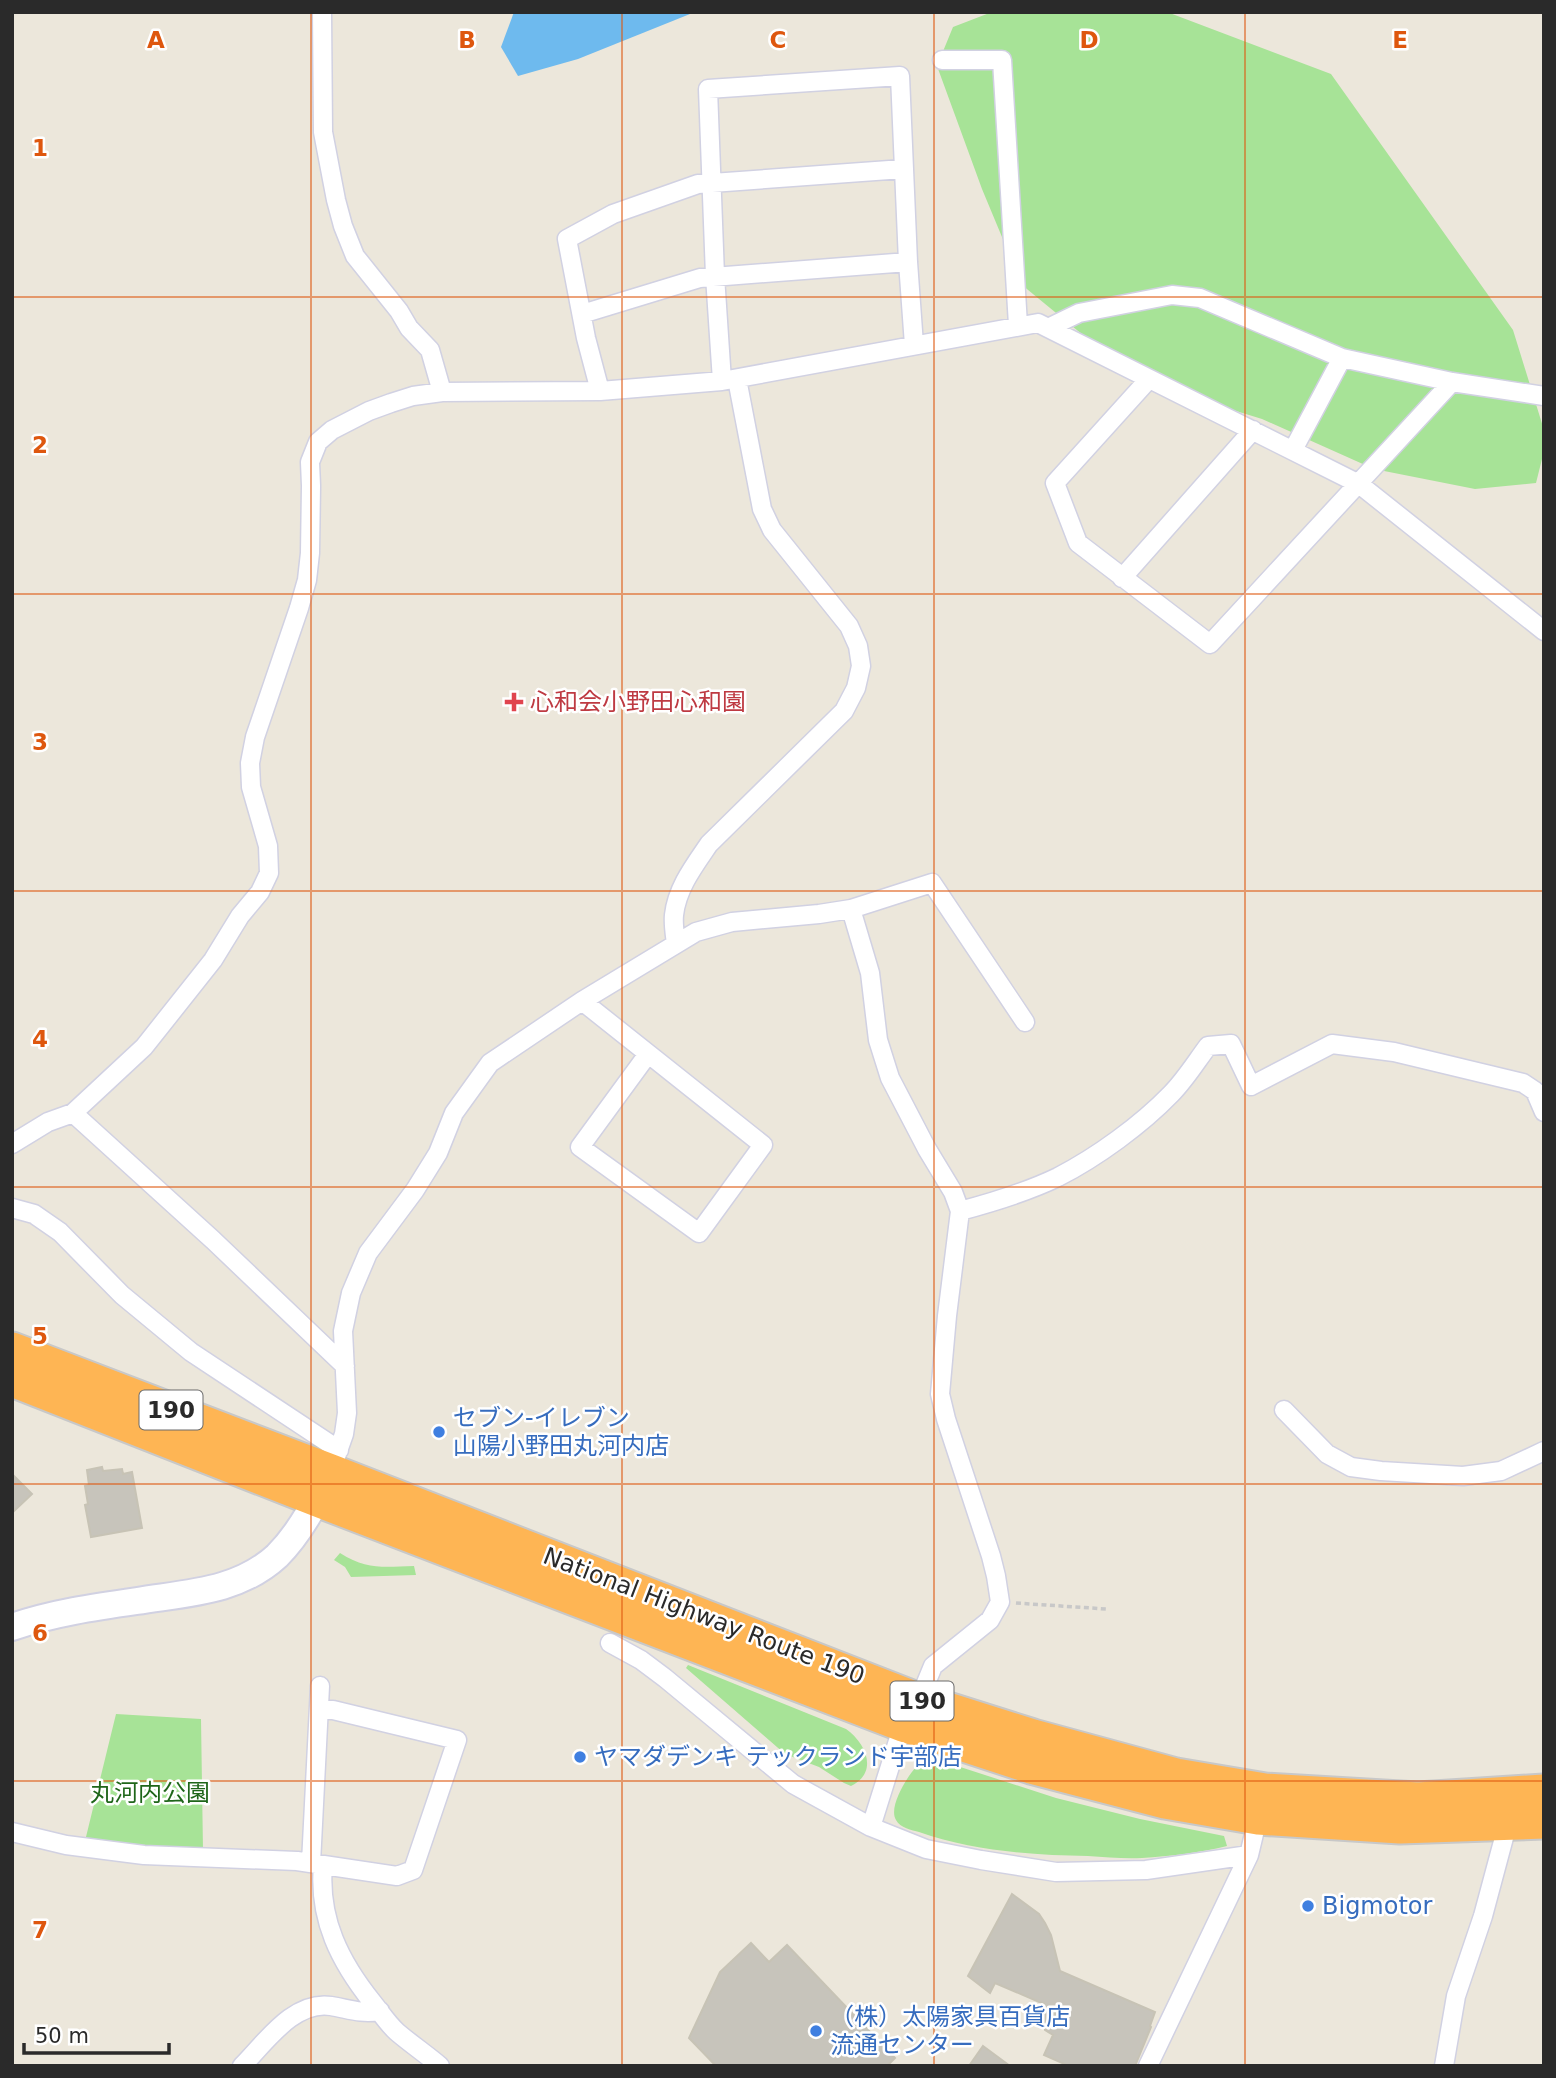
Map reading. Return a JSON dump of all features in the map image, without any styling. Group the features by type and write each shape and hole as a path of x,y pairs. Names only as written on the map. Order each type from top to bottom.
{"highway":[{"name":"National Highway Route 190","path":"12,1349 329,1474 911,1713 1033,1736 1176,1775 1261,1804 1418,1799 1509,1809 1544,1822"},
{"name":"National Highway Route 190","path":"12,1380 329,1474"},
{"name":"National Highway Route 190","path":"1509,1809 1544,1791"}],"street":[{"path":"323,12 323,132 335,200 343,226 355,256 399,311 409,328 430,350 442,392"},
{"path":"942,60 1002,60 1018,325"},
{"path":"676,944 674,916 680,891 692,868 709,844 845,711 856,688 861,666 858,646 849,626 772,530 762,509 730,380 715,276 708,89 900,76 914,345"},
{"path":"600,391 586,338 567,239 613,214 698,184 903,169"},
{"path":"582,314 700,278 908,261"},
{"path":"1050,327 1079,313 1172,295 1200,298 1342,358 1452,382 1544,396"},
{"path":"12,1144 48,1122 73,1113 144,1047 213,960 240,916 260,892 269,873 268,846 251,787 250,763 254,737 307,580 310,553 310,462 318,442 332,430 369,411 413,396 442,392 600,391 730,380 1038,323 1359,484 1544,631"},
{"path":"1293,450 1342,358"},
{"path":"1149,379 1055,483 1078,542 1210,644 1452,382"},
{"path":"1122,578 1253,430"},
{"path":"12,1627 69,1611 208,1591 233,1582 276,1557 302,1524 329,1474 344,1434 347,1413 344,1331 351,1293 368,1253 415,1190 438,1153 454,1113 490,1063 582,1001 696,932 732,922 851,909 932,883 1025,1022"},
{"path":"851,909 870,973 878,1040 890,1078 953,1192 960,1211 940,1394 991,1556 1000,1602 990,1620 933,1666 911,1713 871,1827"},
{"path":"582,1001 763,1146 699,1233 580,1147 648,1054"},
{"path":"960,1211 1006,1199 1058,1177 1094,1155 1138,1124 1172,1093 1208,1046 1231,1044 1251,1086 1332,1044 1394,1052 1524,1083 1535,1091 1544,1112"},
{"path":"73,1113 213,1240 345,1366"},
{"path":"12,1208 34,1214 60,1232 122,1296 191,1352 329,1474"},
{"path":"1284,1410 1327,1454 1351,1467 1463,1476 1501,1471 1544,1451"},
{"path":"610,1643 641,1660 665,1678 793,1784 871,1827 926,1849 1056,1872 1146,1870 1249,1855"},
{"path":"320,1686 317,1864 324,1909 340,1953 364,1991 395,2030 440,2066"},
{"path":"12,1832 66,1845 144,1854 297,1861 397,1876 413,1870 457,1740 333,1710 319,1710"},
{"path":"1148,2066 1249,1855 1261,1804"},
{"path":"1444,2066 1456,1996 1483,1916 1509,1809"},
{"path":"242,2066 291,2017 308,2007 328,2005 365,2014 380,2011"}],"path":[{"path":"1000,1602 1106,1609"}],"green space":[{"path":"992,12 1167,12 1331,74 1513,330 1544,430 1544,451 1536,483 1475,489 1374,469 1262,419 1139,381 1022,285 982,189 937,66 953,27"},
{"path":"340,1553 367,1565 414,1566 416,1575 351,1577 345,1567 334,1560"},
{"path":"688,1665 846,1729 864,1749 867,1766 865,1773 851,1786 819,1767 785,1754 686,1668"},
{"name":"丸河内公園","path":"116,1714 201,1719 203,1850 143,1848 85,1841"},
{"path":"935,1764 951,1764 1056,1798 1224,1836 1227,1846 1153,1857 1046,1854 960,1844 903,1827 894,1814 900,1792 916,1767 922,1769"}],"water":[{"path":"514,12 695,12 578,59 518,76 501,47"}],"building":[{"path":"102,1467 103,1471 122,1469 123,1474 132,1472 142,1528 91,1537 85,1505 88,1504 85,1486 89,1485 87,1470"},
{"path":"12,1474 32,1494 12,1513"},
{"path":"1012,1894 1039,1914 1045,1923 1051,1935 1060,1971 1155,2012 1135,2066 1069,2066 1044,2055 1053,2035 1045,2030 1044,2004 995,1983 990,1993 968,1976"},
{"path":"751,1943 769,1962 787,1945 895,2058 887,2066 716,2066 689,2038 720,1972"},
{"path":"983,2046 1010,2066 969,2066"}],"place":[{"name":"心和会小野田心和園","path":"514,702"},
{"name":"セブン-イレブン 山陽小野田丸河内店","path":"439,1432"},
{"name":"ヤマダデンキ テックランド宇部店","path":"580,1757"},
{"name":"Bigmotor","path":"1308,1906"},
{"name":"（株）太陽家具百貨店 流通センター","path":"816,2031"}]}
